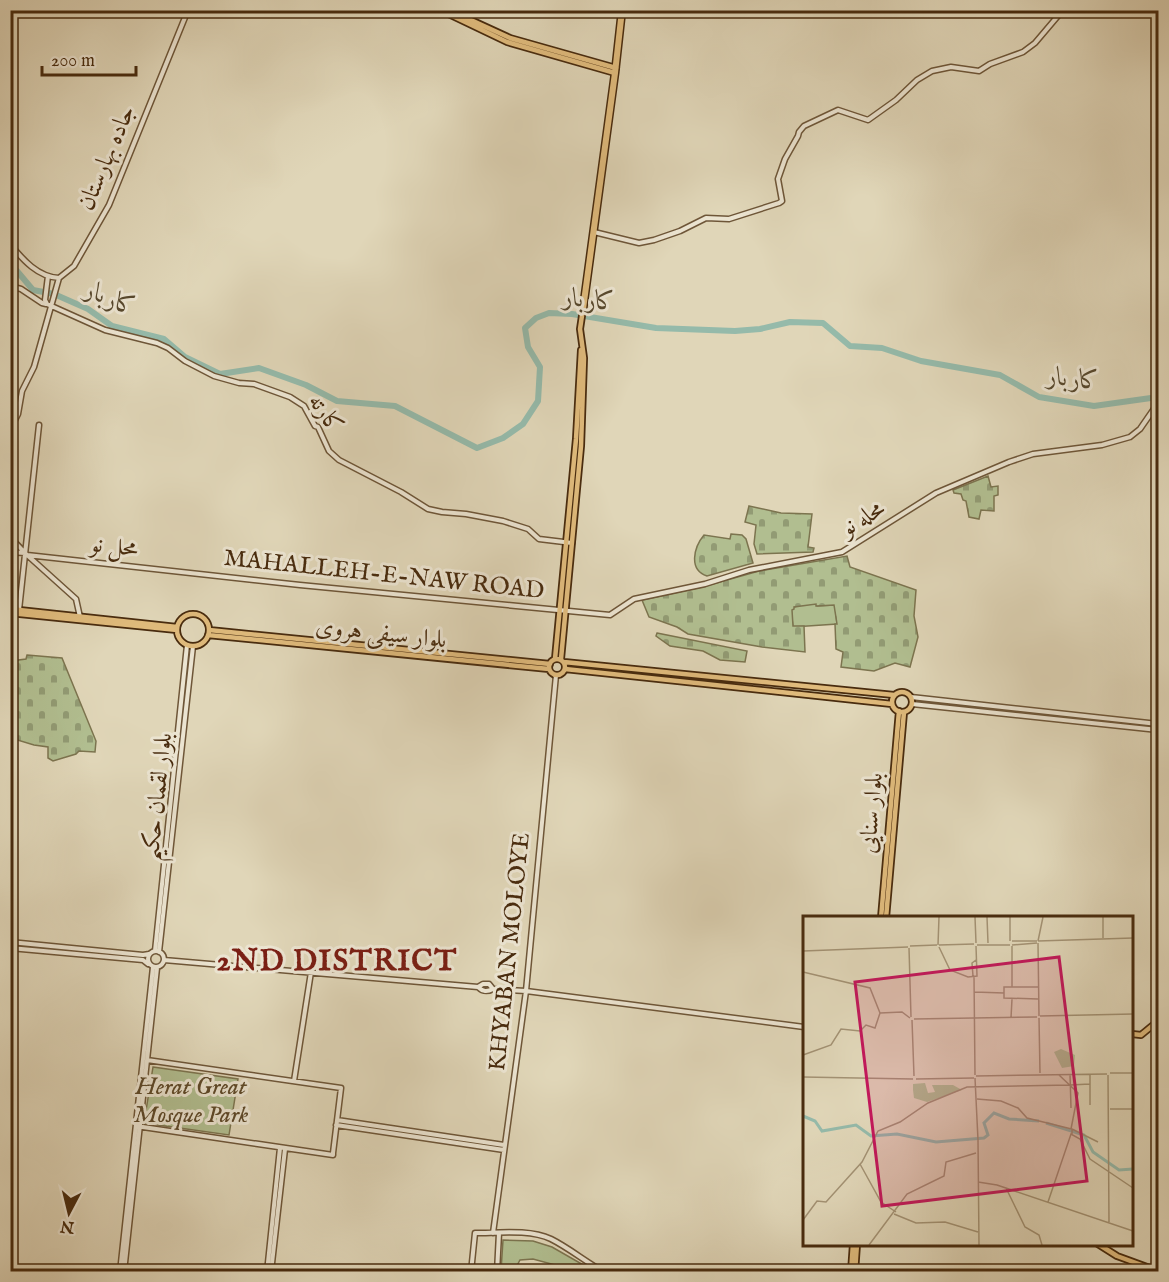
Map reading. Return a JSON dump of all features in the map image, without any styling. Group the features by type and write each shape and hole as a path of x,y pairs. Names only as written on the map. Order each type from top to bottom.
{"highway":[{"path":"583,309 616,70 622,10"}],"main road":[{"path":"440,10 457,15"},
{"path":"449,10 507,42 616,70"},
{"path":"565,669 560,660 569,543 581,446 584,358 580,329 583,309"},
{"path":"10,611 177,629"},
{"path":"19,612 177,629"},
{"path":"195,614 205,619 209,632 202,643 189,646 180,639 177,629 185,616 195,614"},
{"name":"بلوار سیفی هروی","path":"209,632 550,667"},
{"path":"560,660 894,695 903,692 911,697 912,704 909,709 901,711 892,704 565,669 556,675 550,667 560,660"},
{"path":"669,680 670,673"},
{"path":"790,693 791,685"},
{"path":"892,704 894,695"},
{"name":"بلوار سنایی","path":"884,916 901,711"},
{"path":"1133,1034 1141,1035 1158,1021"},
{"path":"853,1272 856,1246"},
{"path":"1100,1246 1117,1256 1158,1271"}],"street":[{"name":"جاده بهارستان","path":"10,430 18,414 22,391 34,367 48,303 53,299 59,278 74,266 109,205 188,10"},
{"path":"593,232 639,243 680,231 706,218 729,219 779,203 782,201 778,179 785,159 804,126 838,110 868,120 896,100 917,80 932,71 951,67 979,71 990,64 1023,52 1035,43 1063,10"},
{"path":"10,244 32,267 50,277 59,278"},
{"path":"48,303 46,288 50,277"},
{"name":"کارته","path":"10,286 21,289 42,303 48,303 105,330 157,343 214,376 238,383 254,384 290,397 304,406 315,426 318,427 329,451 339,460 401,492 428,509 503,521 528,529 539,539 569,543"},
{"name":"محله نو","path":"563,611 610,615 634,599 705,584 749,570 842,552 936,493 1010,462 1033,454 1102,446 1130,437 1140,429 1158,404"},
{"path":"19,612 39,425"},
{"path":"10,537 76,599 80,617"},
{"name":"محل نو","path":"10,552 198,574"},
{"name":"MAHALLEH-E-NAW ROAD","path":"198,574 563,611"},
{"name":"بلوار لقمان حکیم","path":"157,951 189,646"},
{"name":"KHYABAN MOLOYE","path":"493,1233 526,991 556,675"},
{"path":"911,697 1158,724"},
{"path":"962,710 963,702"},
{"path":"912,704 1158,730"},
{"path":"10,942 142,955 157,951 163,955 164,960 162,965 153,966 143,960 10,948"},
{"path":"120,1272 147,1060 153,966 147,958 149,954"},
{"path":"164,960 478,987 482,991 493,989 526,991 803,1027"},
{"path":"124,1272 153,966"},
{"path":"294,1081 311,972"},
{"path":"138,1127 333,1155 341,1088 147,1060"},
{"path":"337,1122 504,1148"},
{"path":"269,1272 282,1148"},
{"path":"471,1272 475,1233 529,1234 550,1239 604,1272"},
{"path":"497,1272 499,1233"}],"green space":[{"path":"988,476 991,487 998,486 998,495 994,496 994,511 981,510 979,519 969,517 966,501 963,500 961,494 954,493 953,490"},
{"path":"749,506 781,513 812,514 808,547 814,548 813,552 757,554 754,544 756,525 745,522"},
{"path":"731,534 742,535 746,539 753,563 707,576 701,573 695,564 695,558 704,535 730,539"},
{"path":"847,556 850,567 916,590 914,616 918,637 910,667 895,663 874,671 841,667 843,652 836,649 835,624 837,624 834,605 816,606 816,604 794,607 792,610 793,626 804,626 805,652 688,634 677,627 649,617 642,600 702,587 759,571"},
{"path":"804,604 835,605 837,624 793,627 791,609"},
{"path":"657,633 747,651 745,662 720,660 703,651 670,646 656,636"},
{"path":"27,655 62,658 96,741 95,752 79,751 53,761 48,758 48,747 14,739 13,734 10,734 11,661 26,659"},
{"name":"Herat Great Mosque Park","path":"153,1067 238,1079 229,1135 144,1123"},
{"path":"503,1240 533,1241 552,1247 594,1271 577,1271 533,1259 520,1260 514,1271 501,1271"}],"waterway":[{"name":"کاربار","path":"10,269 17,271 33,290 54,294 88,309 112,326 164,339 185,357 220,374 259,368 306,385 337,401 395,406 477,448 503,438 523,424 538,401 540,367 528,347 525,328 536,318 549,313 572,314 656,328 735,331 760,329 790,322 823,323 850,346 882,348 921,361 1000,375 1039,397 1094,406 1158,397"}],"district":[{"name":"2ND DISTRICT","path":"337,962"}]}
